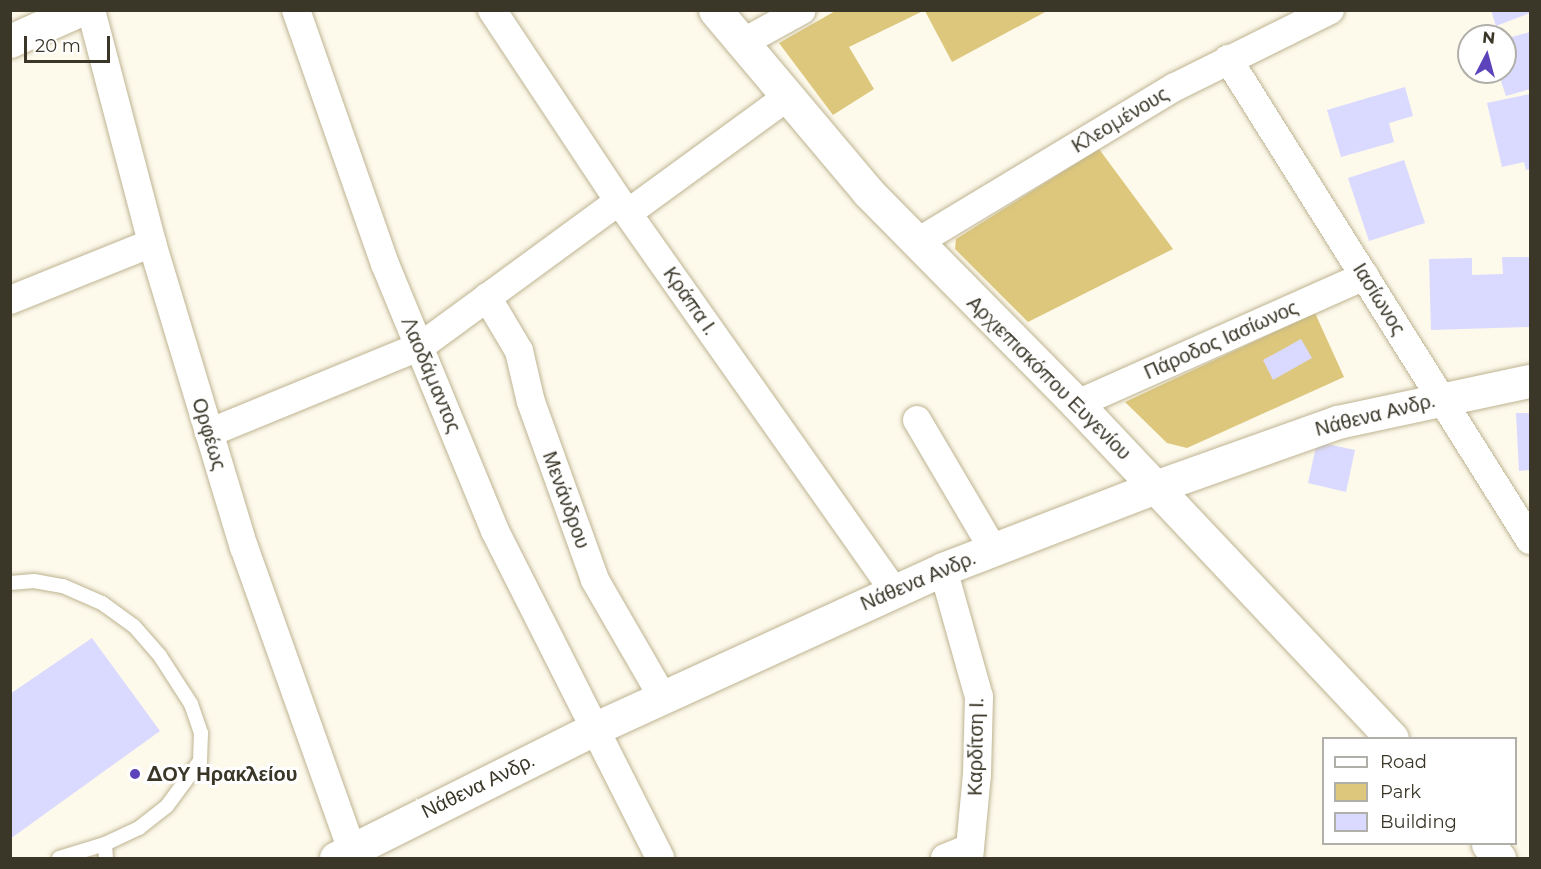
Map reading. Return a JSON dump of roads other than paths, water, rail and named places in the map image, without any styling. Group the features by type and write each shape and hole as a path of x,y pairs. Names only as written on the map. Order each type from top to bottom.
{"street":[{"path":"10,41 79,10"},
{"name":"Ορφέως","path":"91,10 152,243 209,433 244,547 348,855"},
{"name":"Λαοδάμαντος","path":"296,10 386,264 495,531 660,858"},
{"name":"Κράπα Ι.","path":"492,10 624,207 893,590"},
{"name":"Αρχιεπισκόπου Ευγενίου","path":"715,10 787,97 916,243 1077,404 1391,737"},
{"path":"742,43 802,10"},
{"name":"Κλεομένους","path":"916,243 1228,58 1330,10"},
{"name":"Ιασίωνος","path":"1228,58 1530,540"},
{"path":"209,433 421,346 488,297 787,97"},
{"path":"10,300 152,243"},
{"name":"Πάροδος Ιασίωνος","path":"1077,404 1365,276"},
{"name":"Μενάνδρου","path":"488,297 519,351 531,402 595,580 662,696"},
{"name":"Νάθενα Ανδρ.","path":"348,855 662,696 943,569 1155,487 1338,422 1440,398 1530,381"},
{"path":"918,420 993,549"},
{"name":"Καρδίτση Ι.","path":"943,569 979,697 962,855"},
{"path":"1489,845 1499,858"}],"lane":[{"path":"10,583 34,581 63,586 102,603 134,626 160,656 191,704 201,733 200,761 167,806 106,851 59,858"}],"place":[{"name":"ΔΟΥ Ηρακλείου","path":"135,774"}]}
